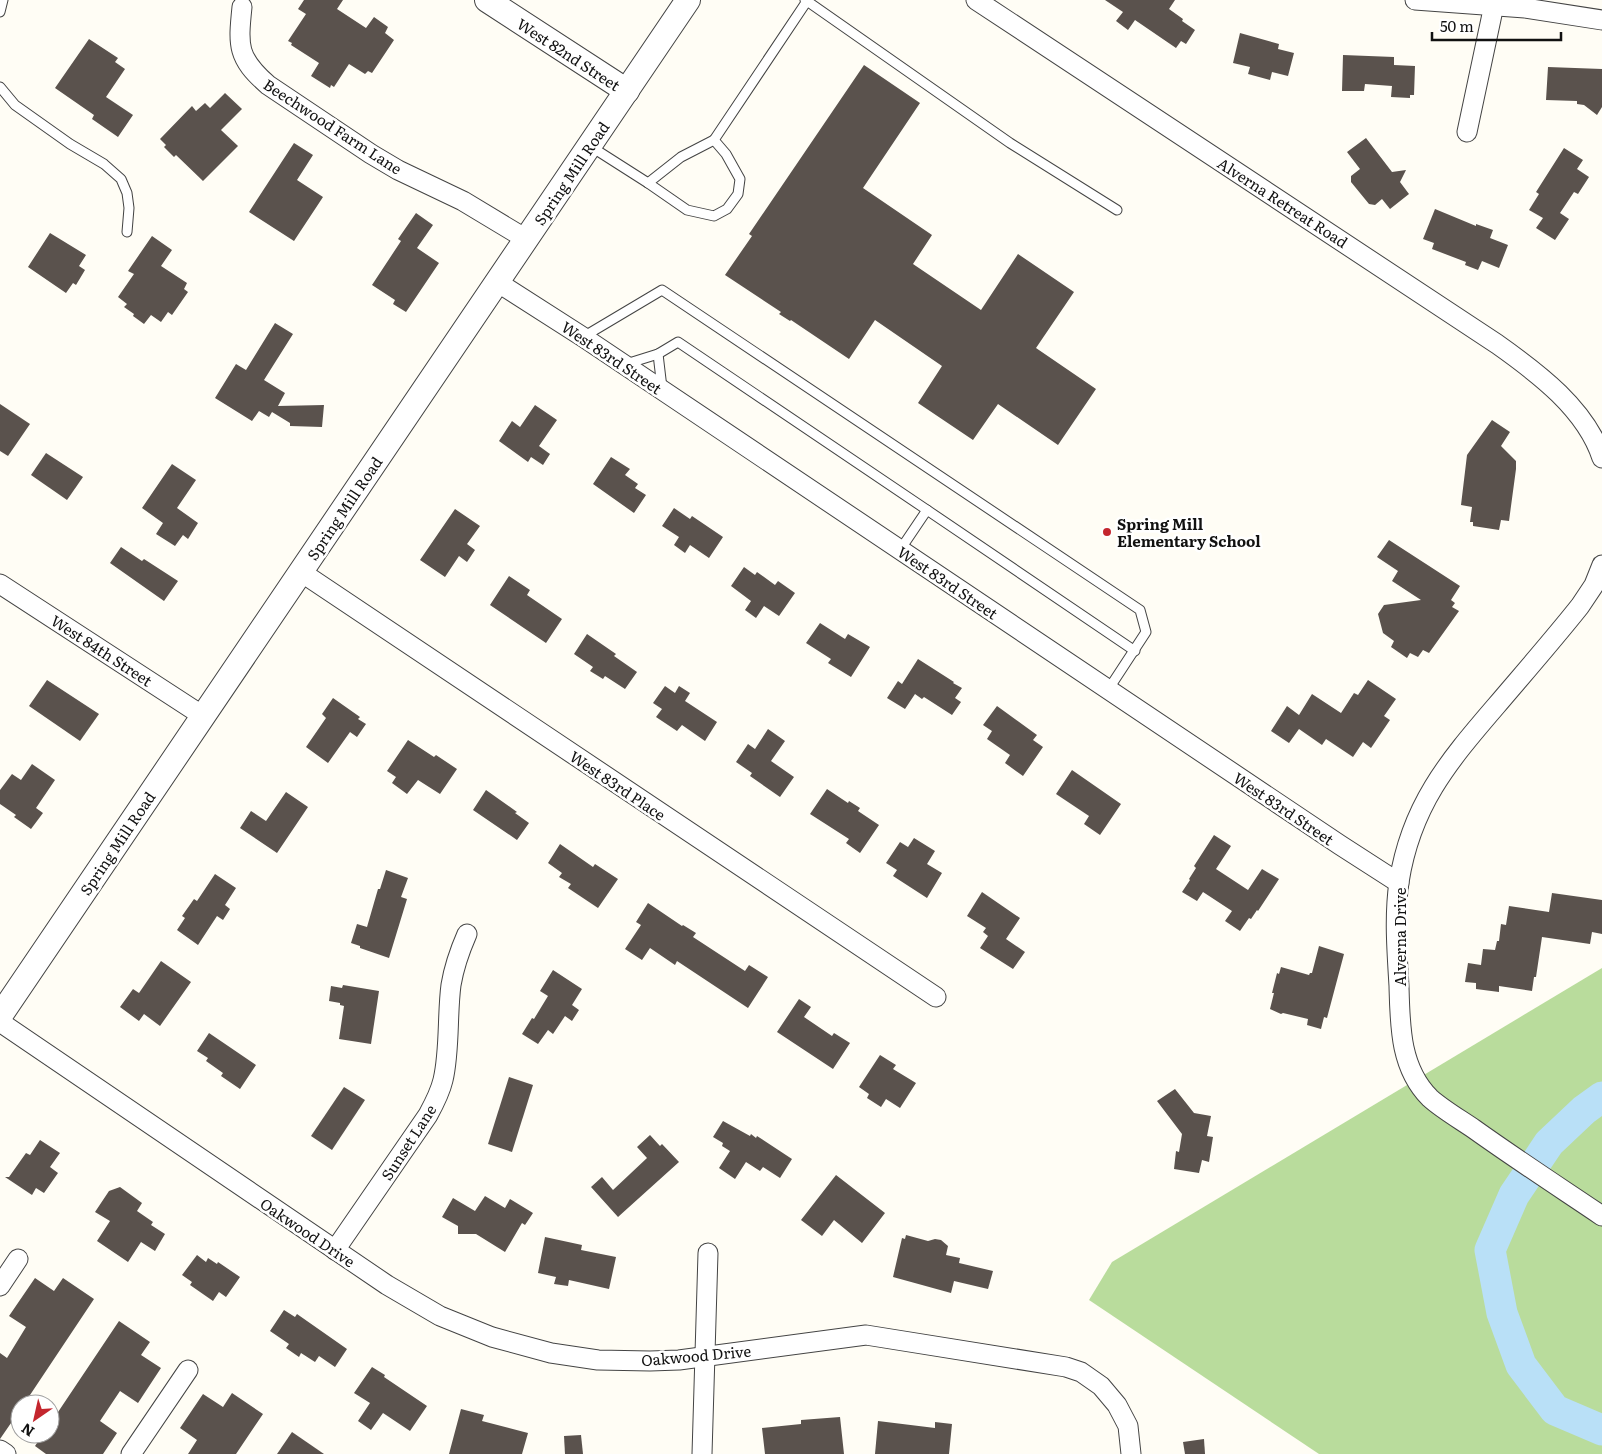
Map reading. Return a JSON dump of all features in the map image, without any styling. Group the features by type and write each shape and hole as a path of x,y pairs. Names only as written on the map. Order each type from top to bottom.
{"street":[{"name":"West 82nd Street","path":"487,0 627,91"},
{"name":"Spring Mill Road","path":"0,1016 688,0"},
{"name":"Alverna Retreat Road","path":"976,0 1498,344 1539,376 1571,407 1590,432 1602,458"},
{"path":"1415,0 1525,8 1602,20"},
{"path":"1467,132 1494,5"},
{"name":"Beechwood Farm Lane","path":"242,7 239,33 241,48 253,72 268,85 371,154 398,170 463,201 526,239"},
{"name":"West 83rd Street","path":"497,282 583,337 1399,883"},
{"name":"Alverna Drive","path":"1602,566 1594,585 1580,606 1458,751 1428,796 1413,828 1405,855 1399,883 1396,918 1400,1024 1406,1056 1417,1079 1431,1098 1602,1216"},
{"name":"West 83rd Place","path":"301,572 936,997"},
{"name":"West 84th Street","path":"0,584 203,716"},
{"name":"Sunset Lane","path":"335,1250 436,1101 446,1063 453,972 467,934"},
{"name":"Oakwood Drive","path":"0,1022 387,1285 440,1316 492,1337 551,1353 598,1360 650,1361 679,1360 866,1335 1066,1367 1082,1372 1107,1392 1117,1405 1128,1426 1131,1454"},
{"path":"702,1454 708,1253"},
{"path":"0,1286 18,1259"},
{"path":"131,1454 188,1370"},
{"path":"0,1450 6,1454"}],"lane":[{"path":"0,12 3,0"},
{"path":"648,183 681,157 714,140 806,1 1010,144 1117,210"},
{"path":"0,87 15,105 70,144 104,164 121,179 127,193 129,208 128,232"},
{"path":"590,146 686,210 714,216 727,209 738,194 740,179 726,154 714,140"},
{"path":"583,337 662,290 1140,610 1146,632 1108,690"},
{"path":"624,365 658,354 678,342 1135,651"},
{"path":"658,354 663,391"},
{"path":"900,550 927,510"}],"green space":[{"path":"1602,968 1602,1454 1319,1454 1089,1300 1112,1262"}],"building":[{"path":"304,0 343,0 337,9 366,28 374,17 388,27 385,33 394,40 372,73 368,71 365,74 349,64 334,87 331,85 330,88 311,76 319,63 291,45 292,43 288,41 306,14 298,9"},
{"path":"1105,0 1175,0 1169,9 1195,30 1186,44 1181,41 1176,48 1135,20 1128,30 1116,21 1123,12"},
{"path":"1240,33 1279,44 1278,49 1294,53 1288,76 1272,72 1270,80 1248,74 1250,67 1233,63"},
{"path":"89,39 118,58 115,62 125,69 106,97 133,115 118,137 92,119 94,115 55,88"},
{"path":"1343,55 1394,57 1394,65 1415,66 1414,95 1410,95 1410,98 1391,97 1392,86 1365,84 1364,91 1342,91"},
{"path":"864,65 920,103 863,188 932,235 913,264 981,310 1018,254 1074,292 1036,348 1096,389 1058,445 998,404 973,440 918,403 942,366 875,320 849,359 779,314 781,312 725,275 752,236 749,234"},
{"path":"1548,67 1602,69 1602,107 1597,115 1584,105 1577,104 1577,101 1546,100"},
{"path":"225,93 242,109 221,130 238,146 203,181 176,155 174,157 164,147 166,145 160,139 192,106 196,111 205,103 210,108"},
{"path":"1366,138 1392,172 1406,170 1400,182 1409,194 1390,209 1382,199 1375,205 1369,204 1351,182 1351,176 1360,169 1347,152"},
{"path":"294,143 313,155 297,180 323,197 294,241 249,212"},
{"path":"1564,148 1583,160 1577,169 1589,177 1578,194 1574,192 1560,213 1569,219 1555,240 1536,228 1543,218 1529,210 1539,194 1536,192"},
{"path":"1435,209 1476,226 1476,224 1493,230 1490,238 1508,245 1499,268 1482,261 1478,270 1465,265 1466,262 1432,249 1434,243 1423,239"},
{"path":"416,213 433,225 417,248 439,263 406,312 393,304 395,300 372,285 401,241 398,239"},
{"path":"50,233 86,255 79,266 85,270 76,285 73,283 66,293 28,267"},
{"path":"152,236 172,250 161,266 187,283 184,289 188,292 172,315 168,312 161,322 151,315 144,324 124,307 127,304 118,297 134,274 128,271"},
{"path":"275,323 293,334 264,380 285,393 278,406 324,405 322,427 290,426 290,423 272,412 269,417 259,411 252,421 215,398 236,364 246,370"},
{"path":"0,404 30,424 8,456 0,451"},
{"path":"535,405 557,420 539,446 550,454 543,465 531,457 528,462 499,441 512,421 520,427"},
{"path":"1492,420 1510,432 1501,446 1516,461 1509,521 1501,520 1499,530 1473,526 1473,522 1470,522 1472,507 1461,505 1467,455"},
{"path":"46,453 83,477 67,500 31,475"},
{"path":"611,457 630,469 625,475 638,484 635,488 646,495 634,513 593,484"},
{"path":"172,464 196,480 177,508 198,523 188,539 183,535 175,546 156,534 163,523 142,508"},
{"path":"674,508 690,519 692,516 723,537 709,558 690,545 685,553 674,545 679,537 662,526"},
{"path":"455,509 480,526 467,544 475,550 467,562 459,556 445,577 420,560"},
{"path":"1389,540 1460,586 1451,600 1455,603 1452,607 1459,611 1429,653 1423,650 1418,657 1410,653 1407,658 1391,647 1394,641 1383,633 1378,614 1384,605 1421,600 1392,581 1398,571 1377,557"},
{"path":"121,547 178,581 164,601 110,563"},
{"path":"744,567 755,575 757,572 775,585 778,581 795,593 779,616 764,606 756,618 745,610 751,601 731,586"},
{"path":"509,576 530,590 527,595 562,619 546,643 490,605"},
{"path":"820,623 845,639 848,634 870,647 851,677 828,663 831,659 806,643"},
{"path":"587,634 616,654 614,656 637,672 625,689 605,676 603,679 590,671 593,667 574,654"},
{"path":"918,659 962,688 955,698 961,702 952,715 924,697 922,699 915,694 905,709 887,698 898,681 902,684"},
{"path":"47,680 99,714 80,741 29,706"},
{"path":"1368,680 1396,699 1384,716 1390,720 1371,748 1363,742 1353,757 1326,739 1322,745 1299,729 1289,743 1271,731 1287,706 1299,715 1312,694 1341,713 1354,693 1358,695"},
{"path":"665,686 675,693 679,686 690,693 685,701 717,722 705,741 682,725 677,731 656,717 662,709 653,703"},
{"path":"333,698 360,717 358,719 366,724 357,737 350,732 328,763 306,747 326,718 322,714"},
{"path":"997,706 1037,735 1033,740 1043,747 1023,776 1005,763 1010,755 987,739 992,731 983,725"},
{"path":"768,729 785,741 771,761 794,777 780,797 750,776 752,773 736,762 748,744 755,749"},
{"path":"408,740 457,769 440,794 418,780 407,794 392,783 396,777 387,771"},
{"path":"32,764 55,780 36,808 43,813 31,829 0,804 0,790 12,774 21,780"},
{"path":"1072,770 1121,804 1100,835 1084,824 1089,816 1056,794"},
{"path":"827,789 848,803 849,801 860,808 858,811 879,825 860,853 846,843 849,839 810,814"},
{"path":"486,790 529,823 517,840 473,810"},
{"path":"286,792 308,807 277,853 240,828 251,811 266,821"},
{"path":"1214,835 1231,846 1216,869 1248,890 1262,869 1279,879 1258,911 1251,919 1249,918 1240,931 1225,921 1232,911 1203,892 1197,901 1182,892 1196,868 1194,866"},
{"path":"914,838 935,851 927,864 942,873 927,898 893,876 897,870 886,863 900,842 908,847"},
{"path":"560,844 593,867 595,864 618,879 598,908 568,888 571,884 559,877 562,873 548,863"},
{"path":"386,870 408,878 401,897 407,899 389,958 351,943 357,924 367,927 378,889 380,889"},
{"path":"215,874 236,888 225,905 230,909 223,920 217,916 198,945 177,930 185,918 182,916 194,899 197,901"},
{"path":"982,892 1020,918 1006,939 1025,952 1013,969 980,948 988,936 983,932 986,928 967,916"},
{"path":"1552,893 1602,900 1602,934 1592,932 1590,944 1542,937 1532,991 1499,986 1499,992 1476,989 1476,983 1465,982 1468,963 1481,965 1483,949 1495,950 1497,941 1499,941 1501,924 1506,925 1509,906 1549,912"},
{"path":"648,903 696,933 693,937 745,971 749,965 768,977 748,1008 677,961 675,965 650,948 642,960 625,949 641,925 636,922"},
{"path":"1319,946 1344,954 1327,1018 1324,1017 1321,1029 1307,1025 1308,1019 1281,1014 1270,1009 1277,973 1279,974 1281,967 1309,975 1312,973"},
{"path":"161,961 191,982 160,1026 144,1014 139,1021 120,1007 133,989 139,993"},
{"path":"553,970 582,989 572,1005 579,1010 572,1021 565,1016 553,1034 548,1030 538,1044 522,1034 548,996 540,991"},
{"path":"343,985 379,991 371,1044 339,1039 344,1006 340,1005 340,1003 329,1001 331,986 342,988"},
{"path":"799,999 811,1007 804,1017 832,1036 834,1033 850,1043 833,1069 777,1032"},
{"path":"209,1033 256,1065 240,1089 221,1076 223,1073 206,1061 208,1058 197,1051"},
{"path":"880,1055 896,1065 893,1069 916,1083 900,1108 886,1099 881,1107 867,1098 869,1094 859,1087"},
{"path":"509,1077 533,1085 512,1152 488,1144"},
{"path":"344,1087 365,1100 332,1150 311,1136"},
{"path":"1175,1089 1194,1113 1211,1116 1207,1136 1213,1137 1209,1162 1202,1160 1199,1173 1174,1169 1176,1151 1179,1152 1182,1134 1157,1101"},
{"path":"723,1121 750,1136 751,1134 756,1138 757,1136 792,1159 780,1178 763,1167 760,1171 746,1162 735,1179 719,1168 730,1151 722,1146 723,1143 713,1137"},
{"path":"650,1135 660,1146 662,1144 679,1162 618,1217 591,1187 602,1177 613,1190 647,1158 637,1147"},
{"path":"40,1140 60,1153 50,1167 58,1173 44,1193 36,1188 32,1195 5,1177 9,1177 26,1153 30,1155"},
{"path":"836,1175 885,1213 862,1243 834,1220 822,1236 801,1220"},
{"path":"120,1187 142,1203 137,1211 153,1222 151,1225 165,1234 155,1251 141,1242 128,1262 97,1241 110,1221 95,1212 109,1191"},
{"path":"485,1196 505,1208 510,1199 533,1213 525,1225 522,1223 505,1252 476,1234 458,1234 458,1226 442,1217 453,1198 475,1211"},
{"path":"906,1235 928,1241 941,1240 948,1246 946,1255 960,1258 959,1263 993,1271 988,1289 954,1281 951,1293 893,1277 902,1238 905,1239"},
{"path":"545,1237 582,1245 581,1250 616,1257 609,1289 569,1280 568,1286 554,1284 556,1277 538,1273"},
{"path":"197,1255 206,1262 208,1258 217,1264 218,1262 240,1277 226,1297 219,1292 213,1301 190,1285 192,1282 182,1275"},
{"path":"35,1278 54,1291 63,1278 94,1299 31,1394 10,1394 10,1424 0,1439 0,1353 7,1358 26,1327 9,1316"},
{"path":"284,1310 295,1317 297,1314 347,1349 335,1367 319,1356 315,1362 301,1353 299,1357 286,1348 289,1344 270,1331"},
{"path":"119,1321 150,1342 141,1355 161,1368 138,1403 120,1391 100,1421 117,1433 103,1454 46,1454 35,1446 36,1444 60,1444 60,1409"},
{"path":"372,1367 427,1406 410,1431 383,1413 371,1430 358,1421 370,1403 354,1393"},
{"path":"232,1393 263,1414 236,1454 188,1454 197,1440 180,1428 203,1394 223,1407"},
{"path":"461,1409 484,1415 482,1421 528,1433 522,1454 449,1454"},
{"path":"840,1417 844,1454 765,1454 762,1428 801,1424 801,1420"},
{"path":"878,1421 935,1428 935,1422 952,1424 949,1454 875,1454"},
{"path":"292,1432 324,1454 277,1454"},
{"path":"581,1435 583,1454 565,1454 564,1436"},
{"path":"1204,1439 1205,1454 1185,1454 1183,1442"}],"waterway":[{"path":"1602,1097 1584,1110 1549,1143 1514,1195 1490,1250 1502,1313 1521,1365 1555,1410 1602,1430"}],"place":[{"name":"Spring Mill Elementary School","path":"1107,532"}]}
